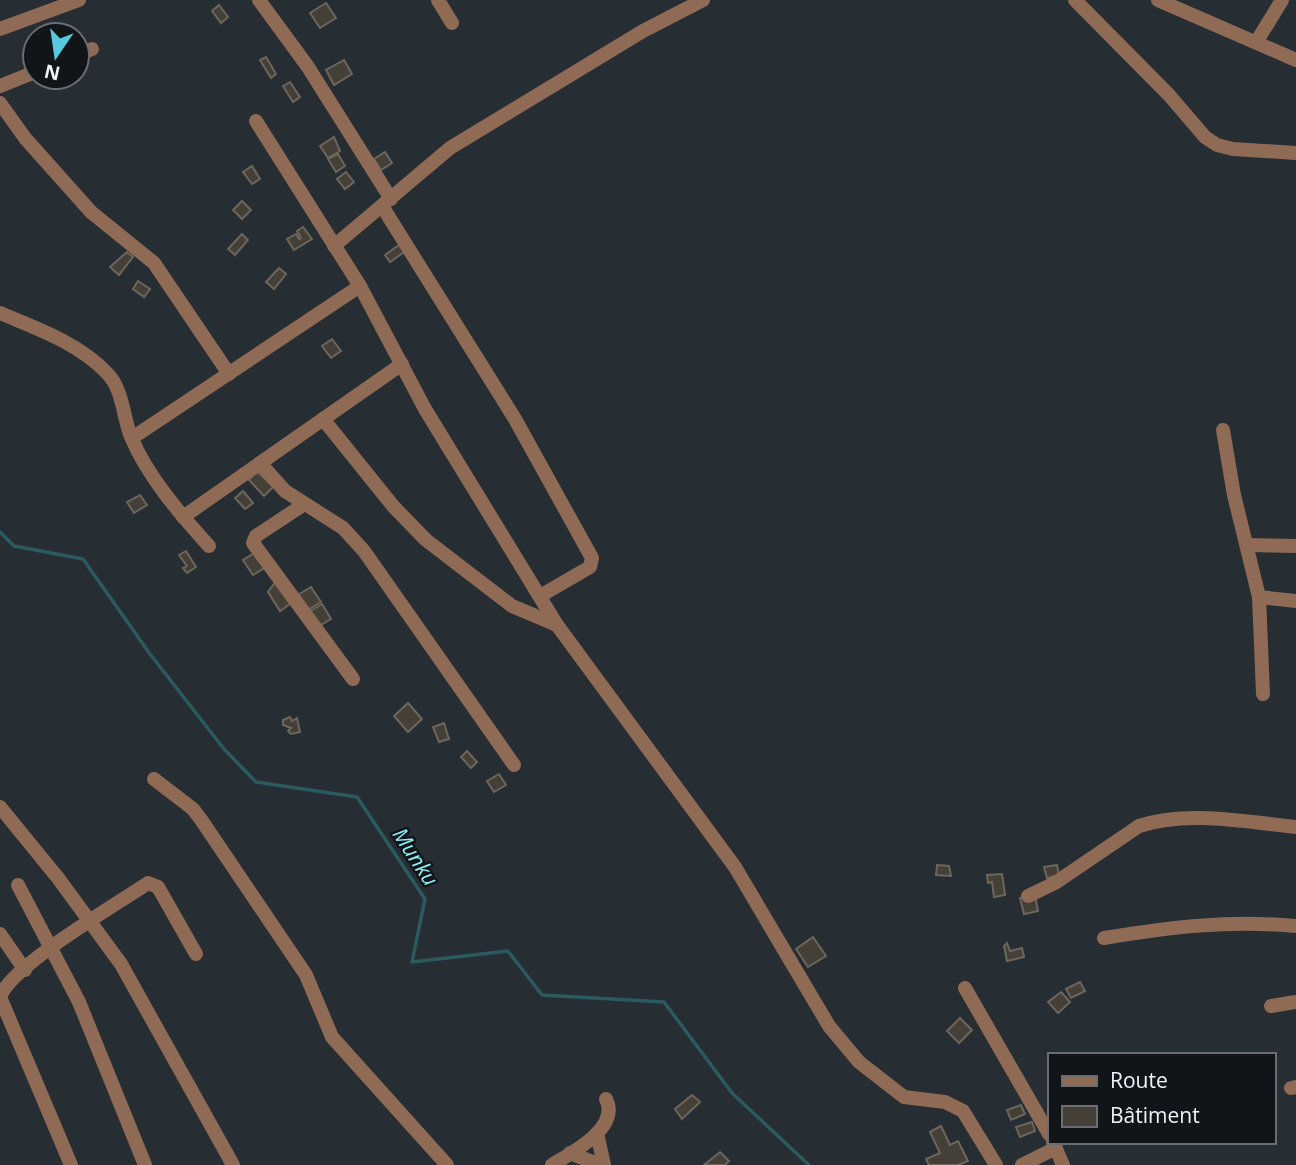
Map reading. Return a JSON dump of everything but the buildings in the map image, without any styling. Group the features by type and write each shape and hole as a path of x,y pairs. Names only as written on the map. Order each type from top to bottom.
{"street":[{"path":"0,29 79,0"},
{"path":"259,0 308,67 515,419 592,558 590,567 540,596"},
{"path":"438,0 452,23"},
{"path":"1075,0 1169,95 1205,137 1217,145 1233,149 1296,153"},
{"path":"1257,41 1282,0"},
{"path":"334,246 450,148 643,31 698,1"},
{"path":"1163,1 1296,60"},
{"path":"0,86 21,78"},
{"path":"0,103 25,138 91,212 154,262 229,374"},
{"path":"256,121 360,286 425,409 557,625 735,867 829,1026 859,1062 904,1097 945,1102 963,1111 996,1165"},
{"path":"132,438 360,286"},
{"path":"0,313 74,346 108,374 116,388 132,438 183,517 209,546"},
{"path":"183,517 402,364"},
{"path":"323,419 393,506 426,540 512,606 557,625"},
{"path":"1223,430 1234,495 1259,597 1263,695"},
{"path":"260,463 285,491 303,505 343,528 364,551 514,765"},
{"path":"303,505 256,536 253,543 353,679"},
{"path":"1247,544 1296,546"},
{"path":"1259,597 1296,601"},
{"path":"153,779 193,810 202,821 306,975 332,1037 447,1165"},
{"path":"0,807 121,964 233,1165"},
{"path":"1028,896 1055,883 1139,826 1153,821 1230,820 1296,827"},
{"path":"71,1165 0,997 5,985 51,948 148,883 158,887 196,954"},
{"path":"18,886 85,1015 145,1165"},
{"path":"1104,938 1187,924 1245,922 1296,926"},
{"path":"0,934 25,970"},
{"path":"965,988 1048,1132"},
{"path":"1271,1006 1296,1002"},
{"path":"552,1165 597,1133 607,1119 606,1100"},
{"path":"570,1153 602,1165 597,1133"},
{"path":"1022,1165 1055,1145 1063,1165"}],"waterway":[{"name":"Munku","path":"0,532 14,546 83,559 150,654 224,749 256,782 357,797 425,899 412,962 508,951 542,995 664,1002 732,1093 809,1165"}]}
